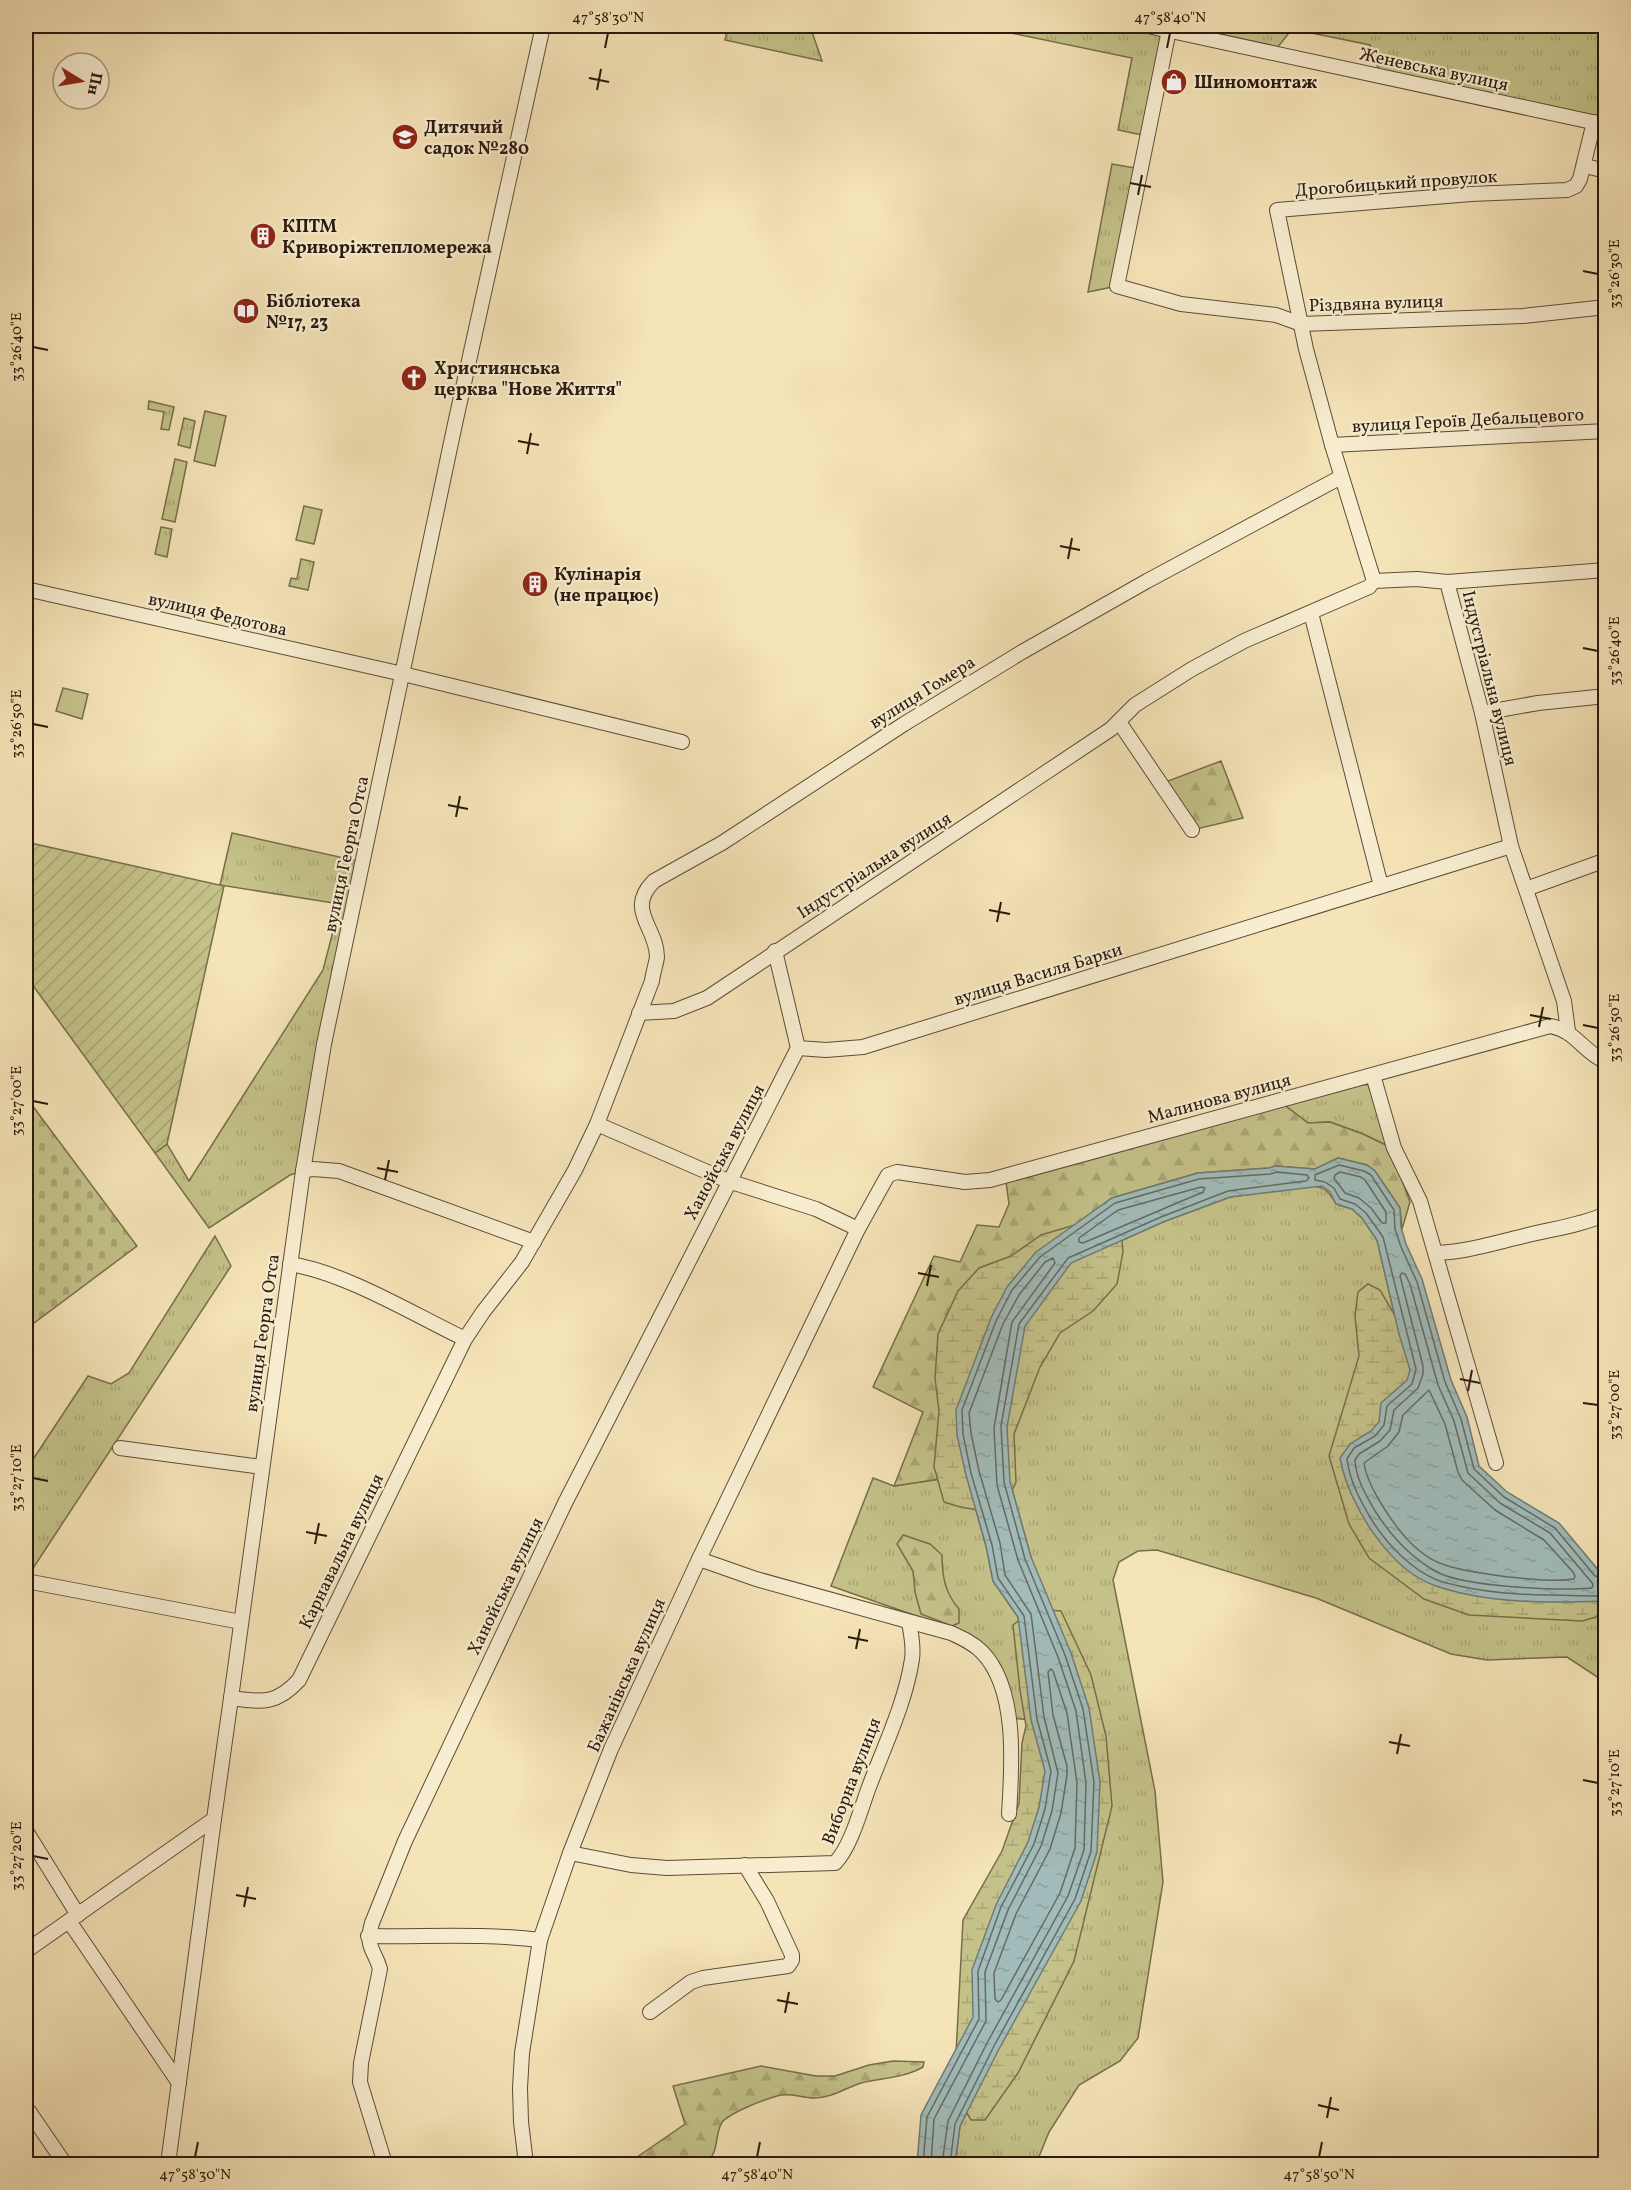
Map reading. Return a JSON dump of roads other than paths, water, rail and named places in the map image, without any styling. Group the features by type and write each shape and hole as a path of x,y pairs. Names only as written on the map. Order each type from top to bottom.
{"street":[{"name":"вулиця Георга Отса","path":"231,1698 303,1171 324,1044 457,413 543,26"},
{"name":"Женевська вулиця","path":"1148,26 1600,124"},
{"name":"Різдвяна вулиця","path":"1169,30 1117,286 1181,304 1276,315 1301,324 1523,316 1605,307"},
{"name":"Дрогобицький провулок","path":"1301,324 1277,210 1471,194 1567,189 1575,186 1600,124"},
{"path":"1585,166 1605,171"},
{"path":"1301,324 1341,477 1374,581"},
{"name":"вулиця Героїв Дебальцевого","path":"1332,445 1605,431"},
{"name":"вулиця Гомера","path":"597,1124 652,981 657,956 642,908 642,897 654,881 731,838 904,724 1022,652 1147,581 1341,477"},
{"path":"1447,582 1605,570"},
{"name":"Індустріальна вулиця","path":"639,1013 674,1011 706,998 1119,722 1135,705 1192,669 1244,641 1369,587 1374,581 1417,579 1447,582 1482,713 1511,846 1564,1001 1568,1031"},
{"name":"вулиця Федотова","path":"26,589 403,675 682,742"},
{"path":"1311,614 1381,886"},
{"path":"1482,713 1538,703 1605,696"},
{"path":"1119,722 1192,830"},
{"name":"вулиця Василя Барки","path":"798,1048 826,1050 863,1047 1163,956 1511,846"},
{"path":"1526,889 1605,860"},
{"path":"775,951 798,1048"},
{"name":"Малинова вулиця","path":"858,1228 888,1175 897,1172 965,1182 990,1180 1533,1030 1550,1026 1568,1031"},
{"path":"1568,1031 1584,1047 1605,1062"},
{"name":"Ханойська вулиця","path":"368,1936 405,1841 565,1503 798,1048"},
{"path":"1373,1075 1394,1148 1420,1202 1436,1252 1496,1463"},
{"path":"597,1124 728,1181 816,1209 858,1228"},
{"name":"Карнавальна вулиця","path":"231,1698 268,1701 290,1690 299,1680 465,1339 522,1262 550,1215 597,1124"},
{"path":"303,1171 313,1169 333,1171 356,1177 534,1242"},
{"path":"1436,1252 1456,1252 1585,1223 1605,1214"},
{"name":"Бажанівська вулиця","path":"526,2164 521,2122 522,2053 540,1940 570,1853 611,1749 699,1559 858,1228"},
{"path":"290,1264 312,1268 362,1289 465,1339"},
{"path":"120,1448 262,1467"},
{"path":"699,1559 756,1580 951,1633 966,1640 982,1653 998,1675 1004,1693 1012,1753 1009,1814"},
{"path":"26,1581 241,1622"},
{"name":"Виборна вулиця","path":"570,1853 667,1868 830,1864 840,1858 851,1835 902,1696 912,1660 913,1641 909,1622"},
{"path":"168,2164 231,1698"},
{"path":"26,1951 214,1819"},
{"path":"26,1831 73,1918 179,2083"},
{"path":"650,2012 697,1980 788,1966 792,1960 792,1955 767,1901 745,1865"},
{"path":"385,2164 360,2082 361,2063 380,1969 377,1958 369,1946 368,1936 507,1936 540,1940"},
{"path":"26,2107 65,2164"}],"water":[{"path":"1338,1158 1367,1165 1375,1171 1400,1208 1401,1227 1406,1244 1422,1279 1451,1380 1467,1417 1479,1466 1507,1492 1559,1523 1600,1572 1605,1574 1605,1601 1520,1601 1456,1592 1419,1578 1403,1566 1374,1534 1352,1495 1340,1458 1350,1444 1371,1431 1379,1422 1381,1403 1407,1380 1410,1370 1399,1334 1377,1240 1362,1218 1352,1209 1336,1204 1330,1192 1322,1186 1230,1197 1163,1222 1071,1263 1025,1326 1007,1427 1010,1482 1031,1557 1071,1653 1089,1708 1100,1782 1097,1852 1081,1901 999,2049 960,2126 955,2164 917,2164 921,2115 973,2017 972,1970 996,1905 1028,1842 1039,1807 1045,1771 1031,1720 1018,1617 993,1581 957,1435 956,1410 991,1318 1007,1287 1036,1252 1112,1198 1198,1173 1275,1166 1315,1169"}],"place":[{"name":"Шиномонтаж","path":"1174,82"},
{"name":"Дитячий садок №280","path":"405,137"},
{"name":"КПТМ Криворіжтепломережа","path":"263,236"},
{"name":"Бібліотека №17, 23","path":"246,311"},
{"name":"Християнська церква \"Нове Життя\"","path":"414,378"},
{"name":"Кулінарія (не працює)","path":"535,584"}]}
